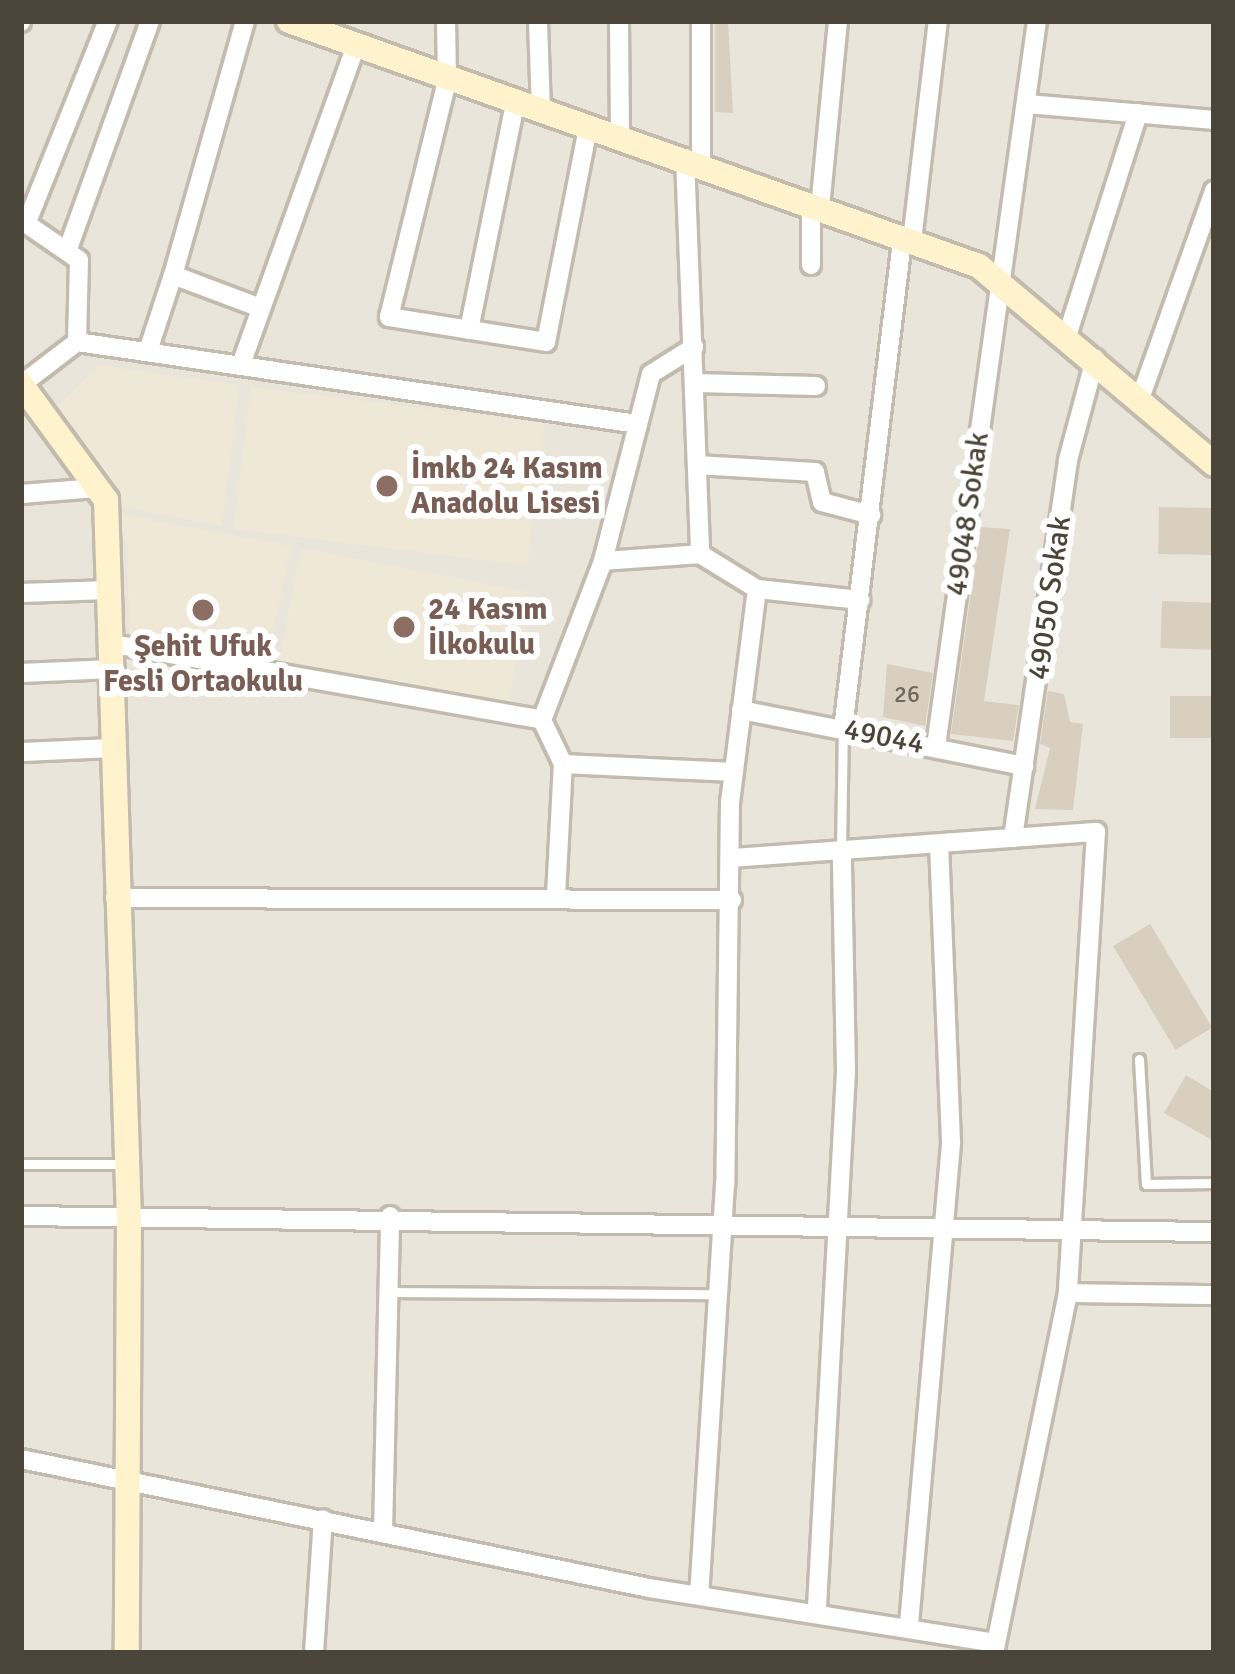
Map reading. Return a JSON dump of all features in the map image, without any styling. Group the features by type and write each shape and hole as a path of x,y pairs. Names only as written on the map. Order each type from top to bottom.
{"main road":[{"path":"289,21 354,51 816,206 907,240 1000,283 1141,395 1214,464"},
{"path":"21,384 98,488 110,590 129,1218 127,1653"}],"street":[{"path":"76,342 84,278 69,246 24,221 108,21"},
{"path":"69,246 150,21"},
{"path":"148,351 245,21"},
{"path":"446,21 447,81 389,317 546,342 588,127"},
{"path":"538,21 541,112"},
{"path":"619,21 620,138"},
{"path":"700,554 693,161 701,21"},
{"path":"811,265 838,21"},
{"path":"843,729 938,21"},
{"name":"49048 Sokak","path":"935,746 1037,21"},
{"path":"242,362 354,51"},
{"path":"469,330 514,103"},
{"path":"1027,104 1214,120"},
{"path":"1067,336 1138,113"},
{"path":"1141,395 1214,190"},
{"path":"173,275 261,308"},
{"path":"21,384 76,342 242,362 638,424"},
{"path":"556,896 563,764 542,720 603,561 652,374 694,347"},
{"name":"49050 Sokak","path":"1013,838 1068,460 1095,359"},
{"path":"695,383 816,386"},
{"path":"697,466 815,472 822,502 871,514"},
{"path":"21,494 98,488"},
{"path":"603,561 700,554 757,589 860,600"},
{"path":"700,1595 734,772 757,589"},
{"path":"21,593 110,590"},
{"path":"21,673 113,656 542,720"},
{"name":"49044","path":"741,710 1025,766"},
{"path":"21,752 114,748"},
{"path":"563,764 734,772"},
{"path":"21,1460 700,1595 817,1607 909,1624 995,1648 1068,1293 1096,832 842,855 732,858"},
{"path":"909,1624 945,1232 953,1078 939,848"},
{"path":"817,1607 840,1228 842,855"},
{"path":"116,898 732,900"},
{"path":"21,1216 390,1216 945,1232 1214,1232"},
{"path":"383,1532 390,1216"},
{"path":"1068,1293 1214,1295"},
{"path":"314,1653 323,1519"}],"lane":[{"path":"842,855 843,729"},
{"path":"1139,1059 1146,1184 1214,1183"},
{"path":"21,1164 127,1164"},
{"path":"389,1292 715,1294"}],"shaded area":[{"path":"21,21 1214,21 1214,1653 21,1653"},
{"path":"98,365 239,385 222,526 112,505 53,412"},
{"name":"İmkb 24 Kasım Anadolu Lisesi","path":"251,387 545,423 527,565 234,529"},
{"name":"Şehit Ufuk Fesli Ortaokulu","path":"114,513 291,546 267,660 129,642 128,547"},
{"name":"24 Kasım İlkokulu","path":"301,548 530,592 508,706 279,662"}],"building":[{"path":"715,21 728,21 733,113 715,112"},
{"path":"1159,507 1213,508 1212,555 1158,554"},
{"path":"980,527 1010,529 984,701 1019,705 1013,741 951,734"},
{"path":"1162,601 1214,603 1212,650 1160,648"},
{"path":"887,664 933,673 925,726 883,717"},
{"path":"1048,691 1064,694 1070,722 1083,724 1073,810 1035,809 1050,748 1040,744"},
{"path":"1170,696 1214,696 1214,738 1170,738"},
{"path":"1150,924 1212,1028 1175,1050 1113,946"},
{"path":"1186,1075 1214,1092 1214,1141 1164,1113"}],"place":[{"name":"İmkb 24 Kasım Anadolu Lisesi","path":"387,486"},
{"name":"Şehit Ufuk Fesli Ortaokulu","path":"203,610"},
{"name":"24 Kasım İlkokulu","path":"404,627"}]}
